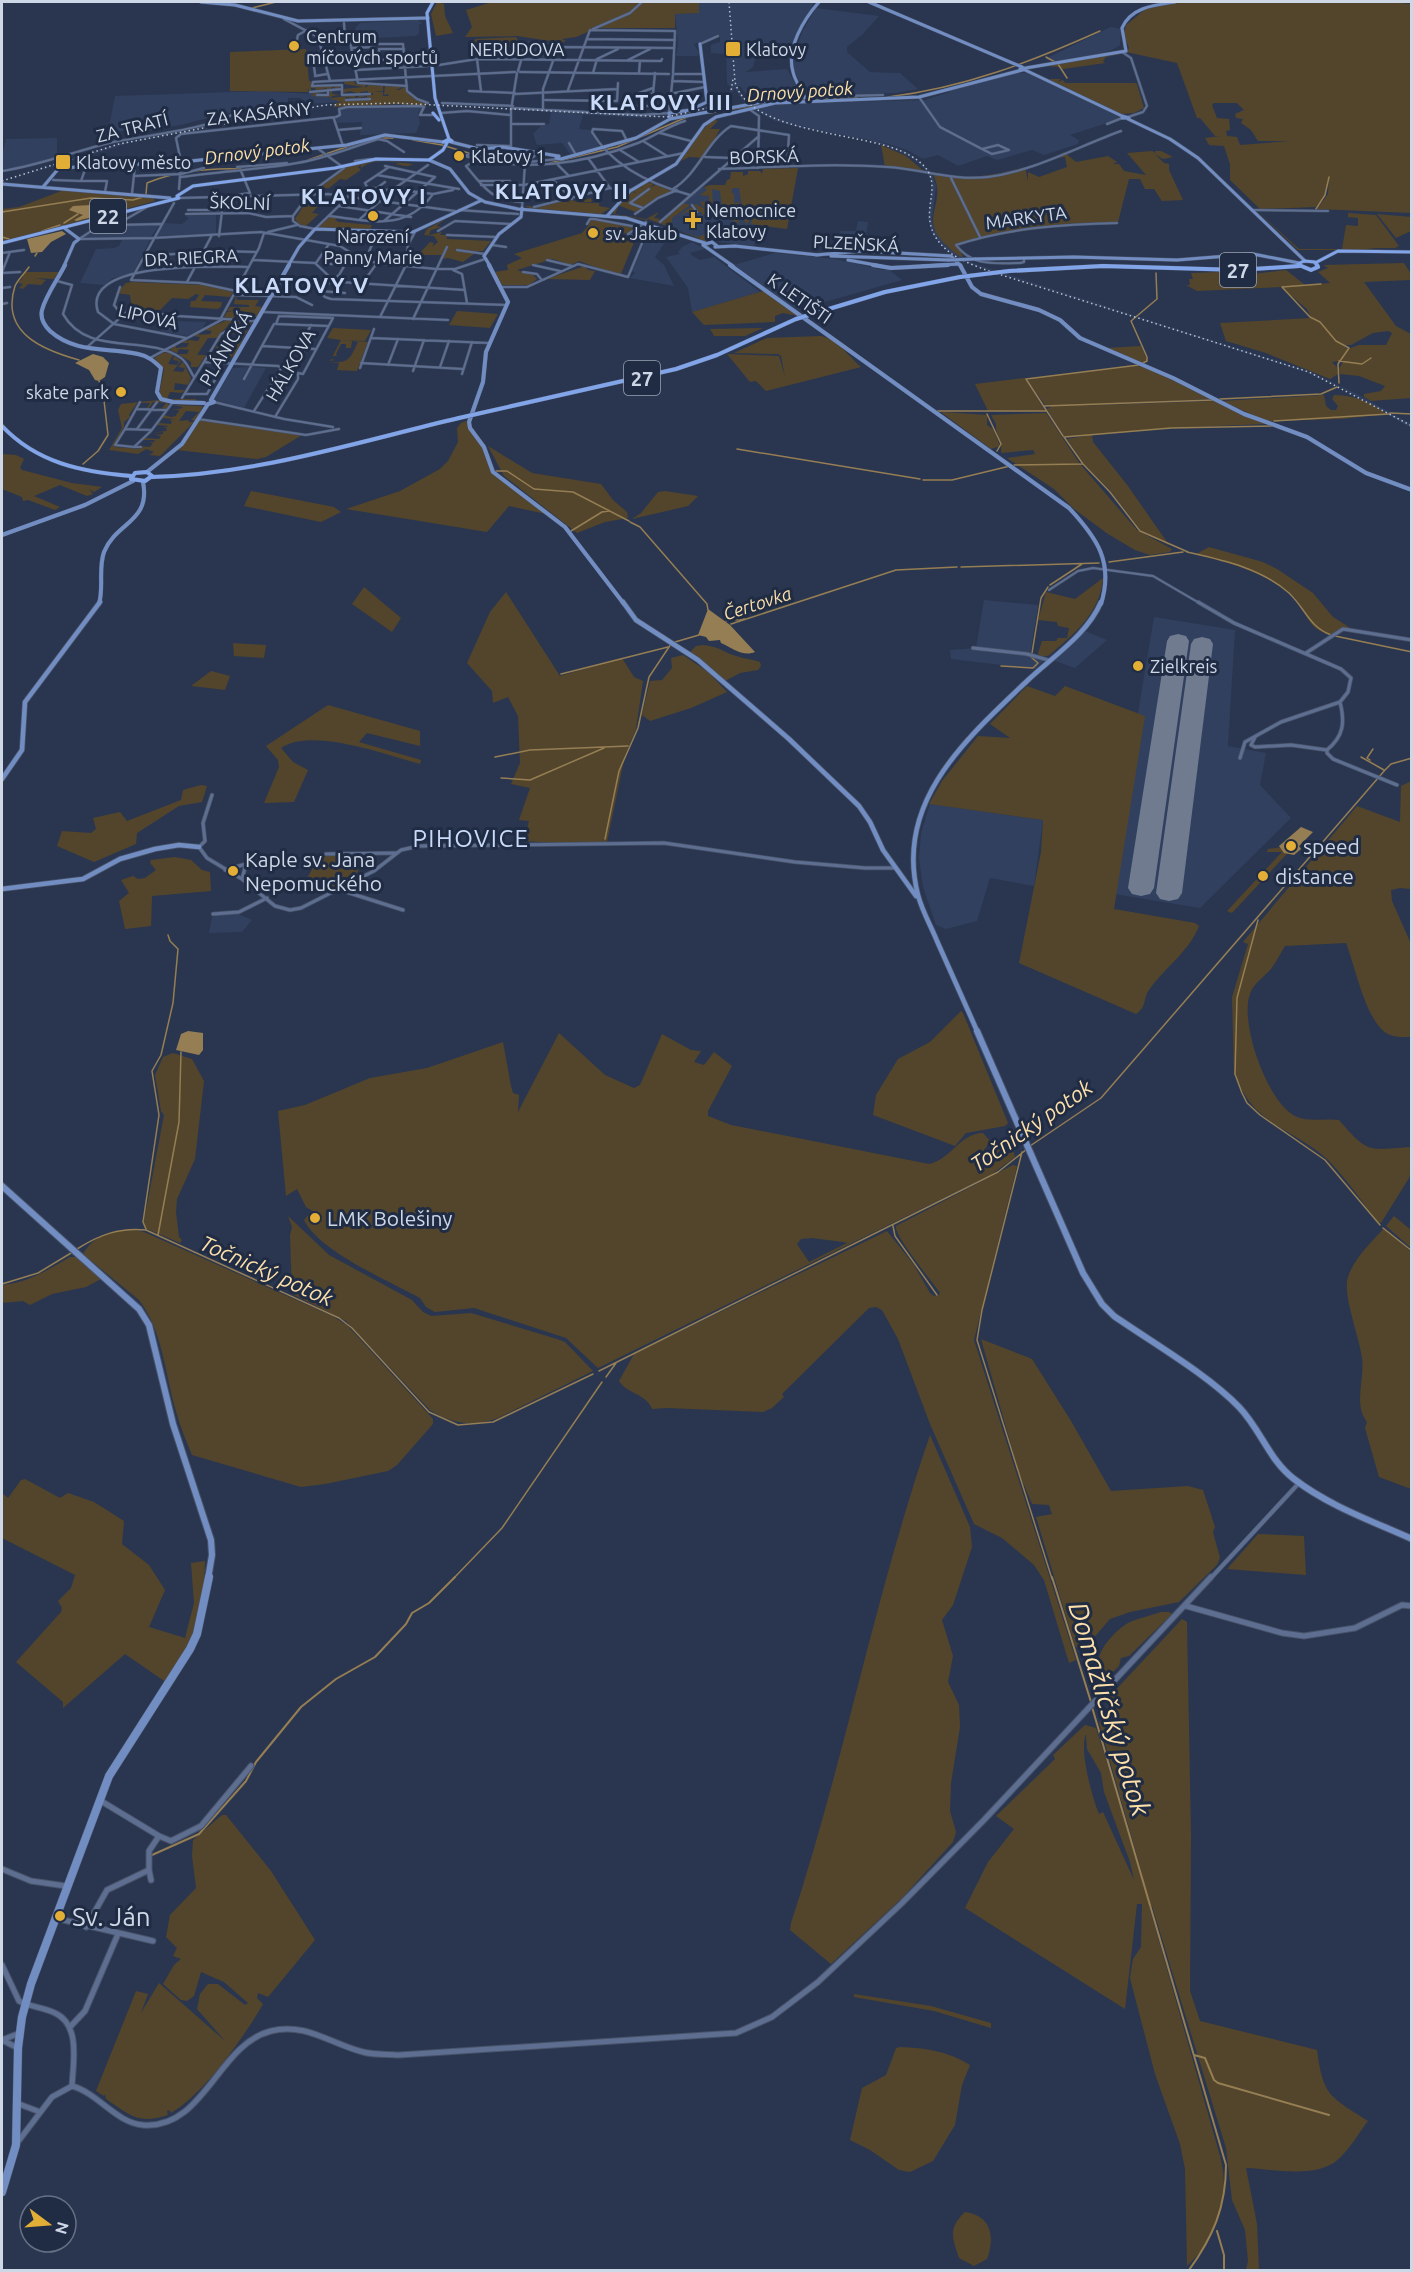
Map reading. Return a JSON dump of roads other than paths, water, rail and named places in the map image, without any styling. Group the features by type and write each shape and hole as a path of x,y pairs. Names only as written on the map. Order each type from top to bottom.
{"main road":[{"path":"201,2 240,6 298,21 428,18"},
{"path":"433,2 428,11 432,77 436,114 446,142"},
{"path":"806,99 792,68 793,54 802,28 819,2"},
{"path":"869,2 1128,118 1188,150 1256,210 1305,261"},
{"path":"43,187 57,169 181,162 343,146 385,135 478,147 511,147 559,157 575,155 605,150 644,134 670,118 764,101 919,97 1020,68 1122,52 1128,49 1122,32 1127,21 1143,8 1175,2"},
{"path":"670,118 669,113 690,110 706,102 700,44"},
{"path":"608,216 631,190 675,164 691,141 711,119 775,103 806,99"},
{"path":"446,142 429,162 453,170 468,194 480,201"},
{"name":"22","path":"2,243 178,197 193,186 330,169 371,159 402,158 429,162"},
{"path":"2,184 170,198"},
{"path":"149,196 156,201 153,203"},
{"path":"315,229 415,232 480,201"},
{"name":"PLZEŇSKÁ","path":"480,201 646,222 714,247 735,246 816,255 898,260 1024,258 1178,260 1253,254 1299,265"},
{"path":"522,208 521,216 496,237 485,256 507,297 507,305 489,343 483,366 483,382 469,420 470,428 484,447 493,472 565,526 636,620 698,660 789,739 851,798 870,822 883,850 918,897 1083,1273 1102,1304 1121,1322 1235,1402 1253,1425 1275,1461 1300,1482 1334,1502 1412,1539"},
{"path":"63,227 79,239 74,243 42,309 42,322 61,339 85,349 150,358 161,368 158,396 173,402 206,404"},
{"name":"PLÁNICKÁ","path":"147,472 179,447 206,404 212,401 290,262 315,229"},
{"name":"PLZEŇSKÁ","path":"704,244 714,247"},
{"name":"K LETIŠTI","path":"714,247 871,366 1065,504 1083,520 1096,538 1106,569"},
{"path":"816,255 850,252 949,255 959,264 972,287 981,294 1039,310 1064,324 1080,338 1173,378 1244,414 1307,436 1366,473 1412,490"},
{"name":"27","path":"1299,265 1305,261 1315,263 1336,252 1412,252"},
{"path":"884,254 898,260"},
{"path":"832,256 887,267 959,264"},
{"path":"887,267 886,262 898,260"},
{"name":"27","path":"143,482 152,477 197,476 238,470 676,369 721,353 796,319 879,294 960,278 1091,266 1246,270 1299,265 1316,269 1318,266 1315,263"},
{"path":"2,426 24,447 53,461 143,482 146,499 142,510 115,536 104,554 100,569 102,594 96,610 25,702 22,750 2,779"},
{"path":"2,535 85,505 133,479 138,472 147,472 152,477"},
{"path":"918,897 912,853 918,819 929,793 989,718 1048,660 1082,631 1096,613 1104,597 1106,569"},
{"path":"2,889 83,879 110,864 148,850 190,845 199,847"},
{"path":"2,1186 139,1309 149,1325 173,1424 206,1520 212,1555 197,1634 170,1681 116,1763 99,1799 29,1990 18,2048 16,2145 5,2174 2,2192"}],"street":[{"path":"568,90 590,30 630,13 642,2"},
{"path":"284,19 318,37 330,81"},
{"path":"289,23 298,21"},
{"path":"344,23 345,39 350,40 357,80 360,84 407,86"},
{"path":"296,44 298,35 308,30"},
{"path":"442,103 641,115 669,113 675,31 590,30"},
{"path":"700,44 718,36"},
{"path":"587,39 675,40"},
{"path":"511,147 510,115 519,59 526,43"},
{"path":"364,44 403,44 407,91 413,97 428,103"},
{"path":"543,109 545,100 543,92 558,47 674,48"},
{"path":"593,73 596,61 621,47"},
{"path":"351,48 404,49"},
{"path":"627,61 652,48"},
{"path":"352,54 377,49"},
{"path":"377,49 379,57"},
{"path":"316,82 312,53 321,52"},
{"path":"1122,52 1131,58 1147,107 1128,118"},
{"path":"354,59 379,57 381,60 405,60"},
{"name":"NERUDOVA","path":"439,65 477,59 661,61 662,58"},
{"path":"477,59 481,91"},
{"path":"639,73 640,61"},
{"path":"356,70 428,66"},
{"path":"342,85 312,86 312,83 432,77 478,72 703,74"},
{"path":"611,73 611,78"},
{"path":"653,88 655,73"},
{"path":"315,74 327,74"},
{"path":"342,81 341,96 357,94 370,96 346,100"},
{"path":"672,81 704,81"},
{"path":"545,100 617,101 618,83"},
{"path":"670,94 705,87"},
{"path":"469,91 515,93 617,89"},
{"path":"310,92 342,90"},
{"path":"831,90 846,90 850,96"},
{"path":"317,96 328,95 328,91"},
{"path":"357,94 357,99"},
{"path":"806,99 883,95"},
{"path":"919,97 940,127 982,149 992,154 1009,150 998,145 982,149"},
{"name":"ZA KASÁRNY","path":"181,162 176,138 186,132 334,118 340,115 338,110 343,108 423,106 420,115 436,114"},
{"path":"634,106 669,106"},
{"path":"749,109 759,115 758,168"},
{"path":"436,114 467,111 510,115"},
{"name":"ZA TRATÍ","path":"2,171 35,166 110,143 196,126 228,118 233,114"},
{"name":"BORSKÁ","path":"719,169 809,166 890,167 950,177 997,175 1045,161 1121,131 1107,124 1122,117"},
{"path":"334,118 343,146"},
{"path":"478,147 465,156 476,160 526,165 557,164 588,158 605,150 620,149 685,121"},
{"path":"511,124 539,126 544,124"},
{"path":"196,126 201,130"},
{"path":"634,214 675,189 699,166 720,133 731,126 788,135 787,167"},
{"path":"338,130 361,128"},
{"path":"627,141 622,131 593,129 592,135 605,150 648,180 675,189"},
{"path":"660,132 691,141"},
{"path":"660,222 759,136"},
{"path":"240,168 300,163 378,139 387,141 404,152"},
{"path":"643,141 668,156"},
{"path":"569,143 575,155"},
{"path":"297,225 293,221 294,216 309,194 336,175 343,167 316,148"},
{"path":"620,149 640,162"},
{"path":"526,165 539,152"},
{"path":"481,185 524,185 684,153"},
{"path":"483,155 523,156 526,165 522,208"},
{"path":"234,195 250,193 240,168 240,156"},
{"path":"526,165 559,157"},
{"path":"705,157 732,159"},
{"path":"588,158 610,188"},
{"path":"355,161 371,159"},
{"path":"476,160 466,166 491,195 522,202"},
{"path":"179,189 181,162"},
{"path":"134,176 181,175 291,162"},
{"path":"429,162 394,189 434,194 459,189"},
{"path":"557,164 569,176"},
{"path":"132,195 135,165"},
{"path":"384,221 435,177 385,166"},
{"path":"81,181 86,167"},
{"path":"367,187 365,183 390,167"},
{"path":"181,175 204,168"},
{"path":"330,169 337,170 336,175"},
{"path":"377,175 453,190"},
{"path":"950,177 980,237"},
{"path":"552,179 572,199"},
{"path":"53,180 107,181 105,192"},
{"path":"648,180 690,195"},
{"path":"479,181 510,181 511,185"},
{"path":"376,188 385,182"},
{"path":"643,208 631,204 640,194 657,184"},
{"path":"638,185 647,189"},
{"path":"353,196 367,187 388,191 360,220"},
{"path":"534,207 610,188 631,190 640,194"},
{"path":"178,197 309,194 353,196 457,211 518,214"},
{"path":"329,216 360,220 401,221 411,217 434,194"},
{"name":"PLÁNICKÁ","path":"315,229 349,196"},
{"path":"624,196 634,199"},
{"path":"116,225 146,207 174,203 131,279 187,282 235,293 296,297"},
{"path":"692,205 697,212"},
{"path":"339,206 411,217"},
{"path":"219,235 222,210"},
{"name":"ŠKOLNÍ","path":"187,212 222,210 266,217 294,216"},
{"path":"1256,210 1328,211"},
{"path":"375,221 384,213"},
{"path":"587,224 590,219 594,219 638,227"},
{"path":"438,231 455,221 511,224"},
{"path":"501,287 527,287 542,277 578,264 618,276 628,276 644,241 628,234 646,222"},
{"name":"MARKYTA","path":"1024,258 1024,262 1020,263 978,264 956,247 957,244 980,237 1069,224 1117,223"},
{"path":"79,239 93,230 116,225 162,224"},
{"path":"79,239 264,233 297,225 315,229"},
{"path":"380,317 405,266 408,245 415,232"},
{"path":"264,233 343,247 359,258 377,263 453,270 462,273 467,303"},
{"path":"150,358 222,318 257,252 264,233"},
{"path":"187,282 212,235"},
{"path":"447,235 496,237"},
{"path":"330,263 345,264 368,254 374,240"},
{"path":"316,263 330,244"},
{"path":"492,245 506,247"},
{"path":"413,319 447,247"},
{"path":"2,253 24,250"},
{"path":"457,250 485,256"},
{"path":"10,252 2,273 20,272"},
{"path":"143,256 204,252 257,252"},
{"path":"453,270 485,256"},
{"path":"253,260 316,263 333,280 465,290"},
{"path":"547,260 573,267"},
{"path":"362,284 377,263"},
{"path":"319,291 339,275 345,264"},
{"path":"533,265 560,272"},
{"name":"DR. RIEGRA","path":"135,273 168,268 249,267"},
{"path":"523,272 542,277"},
{"name":"LIPOVÁ","path":"135,273 111,280 99,293 96,303 104,318 114,324 186,338"},
{"path":"281,279 308,280 331,299 507,305"},
{"path":"57,281 67,282 73,286 63,308 65,319 84,335 96,340 165,350 181,358 194,376"},
{"path":"2,288 10,287"},
{"path":"120,287 114,305 118,313 123,316"},
{"path":"319,291 345,293"},
{"path":"293,294 304,303 312,305"},
{"path":"2,304 7,303"},
{"path":"85,349 129,310 147,313 168,312 177,316 258,321"},
{"path":"263,312 333,318 328,326 275,324"},
{"path":"280,314 448,320"},
{"path":"244,379 280,314"},
{"path":"182,398 221,334 236,320"},
{"path":"299,348 311,325"},
{"name":"HÁLKOVA","path":"275,417 298,379 298,373 303,374 328,326"},
{"path":"360,368 374,329"},
{"path":"371,338 489,343"},
{"path":"388,365 398,339"},
{"path":"413,371 424,340"},
{"path":"440,368 449,341"},
{"path":"462,374 472,342"},
{"path":"262,346 316,349"},
{"path":"299,358 306,348"},
{"path":"204,362 282,367 298,373"},
{"path":"362,363 463,369"},
{"path":"254,412 282,367"},
{"path":"190,369 200,368"},
{"path":"184,394 206,394 216,378"},
{"path":"212,401 275,417 333,427"},
{"path":"140,402 115,445 141,447"},
{"path":"137,429 156,402"},
{"path":"134,447 173,402"},
{"path":"136,409 166,410"},
{"path":"198,419 306,435 339,429"},
{"path":"125,429 151,430"},
{"path":"1049,590 1078,571 1093,568 1159,578 1234,623 1341,669 1351,678 1348,692 1340,702 1281,722 1257,734 1245,742 1240,758"},
{"path":"1306,653 1343,629 1412,640"},
{"path":"973,648 1032,655 1048,660"},
{"path":"1257,734 1251,741 1251,745 1255,747 1291,745 1327,750 1339,741 1342,733 1344,716 1340,702"},
{"path":"1327,750 1333,759 1383,777 1397,785"},
{"path":"212,795 203,823 205,841 199,847 207,858 242,879 275,906 296,910 374,871 396,853 419,846 664,843 795,861 865,868 896,868"},
{"path":"326,854 335,851 396,853"},
{"path":"225,870 246,864 242,879"},
{"path":"339,889 403,910"},
{"path":"213,914 240,912 267,898"},
{"path":"16,2145 57,2093 72,2086 85,2091 133,2122 148,2125 168,2121 181,2114 254,2037 282,2029 295,2028 362,2051 399,2055 678,2038 736,2032 772,2017 818,1982 901,1904 984,1820 1300,1482"},
{"path":"1185,1606 1282,1633 1304,1636 1355,1628 1402,1605 1412,1606"},
{"path":"99,1799 171,1841 201,1826 251,1766"},
{"path":"151,1880 149,1851 159,1836"},
{"path":"2,1869 31,1881 66,1886"},
{"path":"86,1927 107,1890 149,1870"},
{"path":"55,1918 153,1941"},
{"path":"70,2027 85,2011 118,1934"},
{"path":"2,1965 19,2001 57,2014 70,2027 72,2086"},
{"path":"14,1991 29,1990"},
{"path":"3,2040 20,2032"},
{"path":"3,2040 18,2048"},
{"path":"17,2102 26,2108 40,2112"}],"waterway":[{"path":"252,8 276,2"},
{"name":"Drnový potok","path":"888,97 943,87 996,72 1100,31"},
{"path":"1046,57 1055,62"},
{"path":"1058,64 1067,78"},
{"name":"Drnový potok","path":"775,101 857,98"},
{"name":"Drnový potok","path":"710,113 761,104"},
{"name":"Drnový potok","path":"550,163 617,147 687,117"},
{"name":"Drnový potok","path":"380,138 393,138"},
{"name":"Drnový potok","path":"413,140 442,145 495,161"},
{"name":"Drnový potok","path":"308,160 355,144"},
{"name":"Drnový potok","path":"146,194 147,183 181,173 241,169"},
{"path":"1316,209 1325,195 1329,177"},
{"name":"Drnový potok","path":"2,212 91,198 133,200 143,197"},
{"path":"64,223 78,214"},
{"path":"42,231 60,225"},
{"path":"2,237 9,239"},
{"path":"29,267 15,286 12,302 14,316 19,327 39,345 79,360"},
{"path":"1143,363 1147,361 1147,357 1131,321 1157,299 1156,273"},
{"path":"1321,284 1282,287 1310,317 1320,322 1336,341 1349,348 1340,361"},
{"path":"1340,361 1362,364 1371,358"},
{"path":"1339,383 1338,364 1340,361"},
{"path":"1047,411 1026,379 1139,365"},
{"path":"83,464 98,451 108,435 103,392 99,381"},
{"path":"1220,399 1321,394 1337,387"},
{"path":"1044,406 1213,400"},
{"path":"938,411 1047,411"},
{"path":"1047,411 1063,436"},
{"path":"1390,413 1412,414"},
{"path":"987,414 1001,444 997,451"},
{"path":"1274,421 1389,414"},
{"path":"1188,552 1140,531 1110,492 1083,464 1064,437 1171,428 1272,426"},
{"path":"737,449 920,479"},
{"path":"1014,465 1082,464"},
{"path":"923,480 952,480 1010,466"},
{"name":"Čertovka","path":"496,471 507,471 534,489 573,492 629,521"},
{"path":"571,531 602,512 609,511"},
{"name":"Čertovka","path":"630,522 640,527 707,604 708,610"},
{"name":"Čertovka","path":"1109,562 1183,552"},
{"name":"Čertovka","path":"1187,552 1241,566 1266,577 1289,593 1312,622 1331,635"},
{"name":"Čertovka","path":"961,567 1099,563"},
{"path":"1050,585 1082,564"},
{"name":"Čertovka","path":"731,624 896,570 957,567"},
{"path":"1032,653 1041,598 1048,587"},
{"name":"Čertovka","path":"726,621 745,619"},
{"path":"675,642 699,635"},
{"name":"Čertovka","path":"1335,636 1412,652"},
{"path":"605,839 619,771 638,728 649,677 671,644"},
{"path":"561,674 668,647"},
{"path":"1001,666 1033,668 1038,663 1031,657"},
{"path":"495,757 530,750 628,746"},
{"path":"501,778 530,780 604,748"},
{"path":"1370,760 1367,758 1373,749"},
{"path":"1361,757 1384,770"},
{"name":"Točnický potok","path":"1030,1146 1101,1098 1385,770 1391,764 1412,758"},
{"path":"1258,920 1237,998 1235,1074 1242,1093 1247,1103 1260,1115 1325,1160 1380,1225"},
{"path":"146,1229 143,1222 159,1115 152,1071 161,1055 173,1003 178,949 170,941 168,935"},
{"path":"158,1235 179,1122 181,1052"},
{"name":"Točnický potok","path":"1022,1153 1027,1149"},
{"name":"Točnický potok","path":"599,1371 998,1172 1022,1153"},
{"name":"Domažličský potok","path":"1022,1153 982,1310 977,1340 1052,1579"},
{"path":"893,1226 895,1236 937,1295"},
{"path":"1383,1228 1412,1251"},
{"name":"Točnický potok","path":"77,1249 110,1233 136,1229 146,1230 339,1318 352,1328 429,1412 458,1425 493,1422 593,1374"},
{"name":"Točnický potok","path":"2,1284 38,1273 71,1253"},
{"path":"606,1377 616,1363"},
{"path":"453,1579 502,1528 602,1382"},
{"name":"Domažličský potok","path":"1052,1577 1091,1702"},
{"path":"152,1855 199,1834 246,1781 256,1762 301,1707 336,1679 375,1657 406,1624 412,1613 429,1603 453,1579"},
{"name":"Domažličský potok","path":"1092,1707 1226,2165 1224,2194 1217,2221 1205,2246 1189,2270"},
{"path":"1194,2055 1205,2058 1214,2080 1218,2083 1329,2115"},
{"path":"1217,2231 1224,2255 1224,2270"}],"railway":[{"path":"729,2 735,82 744,99 761,112 782,121 882,145 918,160 927,170 931,180 930,224 940,243 953,254 968,263 992,272 1309,372 1412,426"},
{"path":"2,181 119,144 325,105 396,103 667,117 712,107 731,91 733,79"}],"place":[{"name":"Centrum míčových sportů","path":"294,46"},
{"name":"Klatovy","path":"733,49"},
{"name":"Klatovy 1","path":"459,156"},
{"name":"Klatovy město","path":"63,162"},
{"name":"Narození Panny Marie","path":"373,216"},
{"name":"Nemocnice Klatovy","path":"693,220"},
{"name":"sv. Jakub","path":"593,233"},
{"name":"skate park","path":"121,392"},
{"name":"Zielkreis","path":"1138,666"},
{"name":"speed","path":"1291,846"},
{"name":"Kaple sv. Jana Nepomuckého","path":"233,871"},
{"name":"distance","path":"1263,876"},
{"name":"LMK Bolešiny","path":"315,1218"},
{"name":"Sv. Ján","path":"60,1916"}],"district":[{"name":"KLATOVY III","path":"661,101"},
{"name":"KLATOVY II","path":"562,190"},
{"name":"KLATOVY I","path":"364,195"},
{"name":"KLATOVY V","path":"302,284"},
{"name":"PIHOVICE","path":"471,838"}]}
